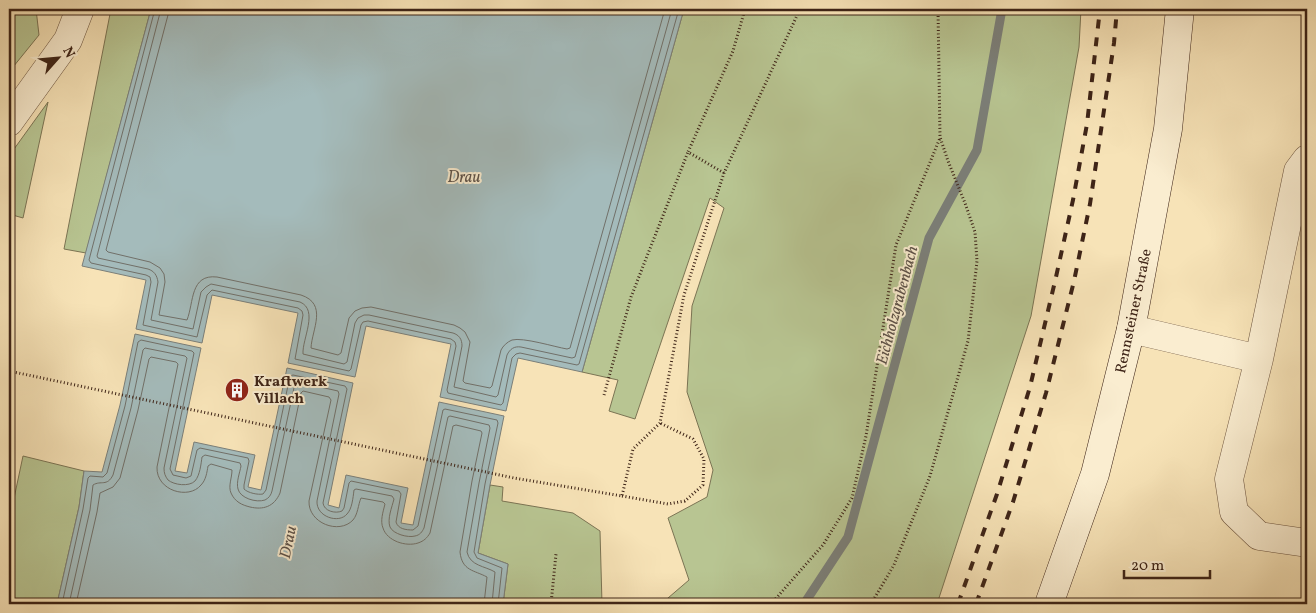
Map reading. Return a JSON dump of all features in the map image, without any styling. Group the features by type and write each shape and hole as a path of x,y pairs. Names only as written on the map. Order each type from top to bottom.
{"street":[{"path":"9,122 68,40 80,9"},
{"name":"Rennsteiner Straße","path":"1050,604 1095,474 1131,329 1168,129 1180,9"},
{"path":"1307,159 1298,170 1260,359 1229,479 1234,512 1259,536 1307,543"},
{"path":"1131,329 1260,359"}],"path":[{"path":"604,395 631,298 688,152 732,51 745,9"},
{"path":"622,496 633,450 660,423 684,295 724,173 800,9"},
{"path":"871,604 894,565 930,476 968,341 977,261 975,232 940,137 938,9"},
{"path":"771,604 823,545 852,498 866,436 896,244 940,137"},
{"path":"688,152 724,173"},
{"path":"9,372 514,478 668,504 686,501 703,485 704,459 693,439 660,423"},
{"path":"551,604 556,554"}],"green space":[{"path":"9,9 36,9 39,35 9,72"},
{"path":"111,9 151,9 86,253 64,249"},
{"path":"684,9 1081,9 1079,47 1031,316 937,604 661,604 689,580 668,518 707,497 713,470 687,392 692,306 724,208 710,198 635,419 609,411 618,380 582,372"},
{"path":"48,102 23,218 9,214 9,156"},
{"path":"23,456 84,471 79,507 57,604 9,604 9,522"},
{"path":"490,485 503,487 502,501 573,513 600,531 602,604 503,604 508,564 478,553"}],"water":[{"name":"Drau","path":"151,9 684,9 582,372 518,358 506,411 440,397 451,344 366,326 355,377 288,363 298,313 212,295 202,343 136,329 146,280 82,266"},
{"name":"Drau","path":"135,334 201,348 175,471 187,473 194,442 255,455 248,487 261,490 287,368 353,383 328,505 339,508 346,475 408,488 401,523 413,525 439,402 504,416 478,553 508,564 503,604 57,604 79,507 84,471 102,472 120,405"}],"waterway":[{"name":"Eichholzgrabenbach","path":"804,604 848,537 929,238 977,150 1002,9"}],"railway":[{"path":"958,604 997,494 1030,387 1073,200 1087,124 1100,9"},
{"path":"976,604 1013,502 1046,393 1074,281 1090,204 1114,43 1117,9"}],"place":[{"name":"Kraftwerk Villach","path":"237,390"}]}
